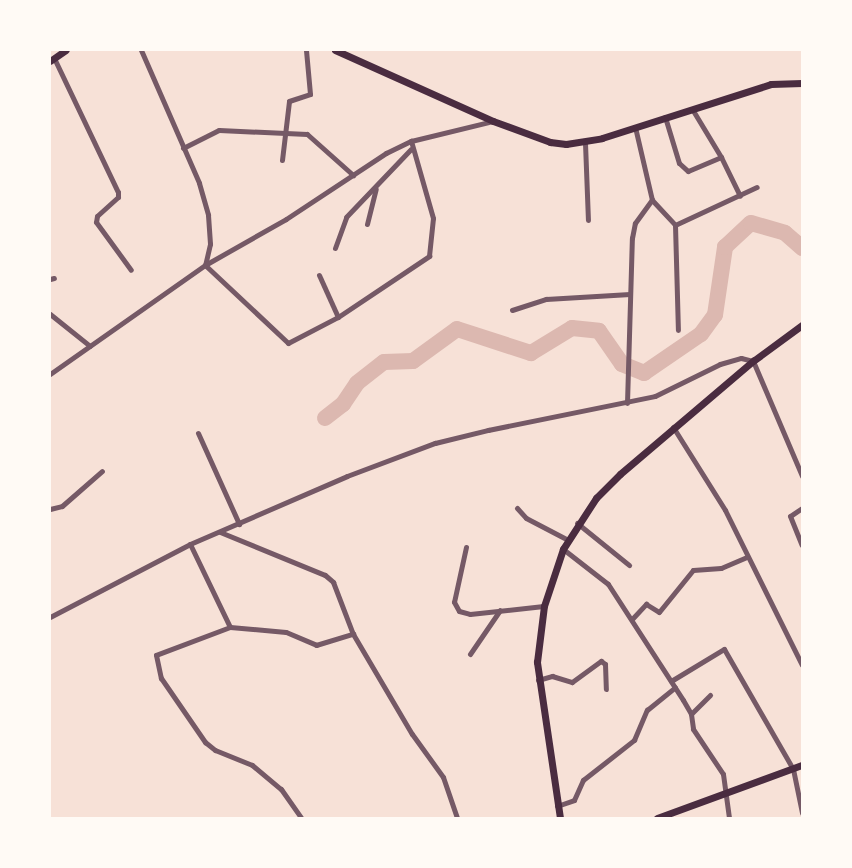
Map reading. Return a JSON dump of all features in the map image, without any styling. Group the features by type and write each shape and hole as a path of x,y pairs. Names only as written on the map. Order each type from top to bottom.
{"main road":[{"path":"52,59 66,50"},
{"path":"335,50 492,121 550,142 585,143 771,84 802,83"},
{"path":"560,819 538,680 544,606 563,549 577,523 608,486 673,427 753,361 802,325"},
{"path":"657,819 678,815 726,793 802,765"}],"street":[{"path":"141,50 183,148 208,215 210,244 205,265"},
{"path":"282,160 289,101 310,94 306,50"},
{"path":"52,59 118,192 118,197 97,216 96,222 131,270"},
{"path":"692,109 721,157 740,196"},
{"path":"665,117 684,171 721,157"},
{"path":"50,374 205,265 286,219 353,175 411,141 492,121"},
{"path":"635,127 652,200 675,225 678,330"},
{"path":"183,148 219,130 286,133 316,139 353,175"},
{"path":"205,265 288,343 338,317 429,256 433,218 411,149 411,141"},
{"path":"585,143 588,220"},
{"path":"335,248 346,216 376,189 411,149"},
{"path":"675,225 757,187"},
{"path":"367,224 376,189"},
{"path":"627,403 630,294 635,224 652,200"},
{"path":"318,275 338,317"},
{"path":"512,310 546,299 630,294"},
{"path":"50,314 90,346"},
{"path":"50,617 190,544 347,476 435,443 655,396 732,360 753,361 802,476"},
{"path":"673,427 725,510 802,665"},
{"path":"198,433 239,524"},
{"path":"50,509 62,506 102,471"},
{"path":"517,508 526,518 568,540"},
{"path":"802,508 790,516 802,545"},
{"path":"577,523 629,565"},
{"path":"220,532 325,575 340,593 353,634 412,734 443,777 457,819"},
{"path":"190,544 230,627"},
{"path":"466,547 455,607 465,613 544,606"},
{"path":"563,549 608,584 692,714 693,729 723,774 729,819"},
{"path":"632,619 646,604 659,612 693,570 721,568 747,557"},
{"path":"470,654 500,610"},
{"path":"302,819 281,789 252,765 215,750 205,742 161,678 156,655 230,627 286,632 316,645 353,634"},
{"path":"670,681 724,649 792,769 802,813"},
{"path":"538,680 552,676 572,682 601,661 604,664 606,689"},
{"path":"557,806 574,800 584,780 634,740 647,710 675,687"},
{"path":"692,714 710,695"}],"waterway":[{"path":"325,418 343,404 357,383 384,362 413,361 457,329 531,353 572,328 599,331 622,364 644,373 701,334 715,315 725,247 751,223 785,233 802,248"}]}
